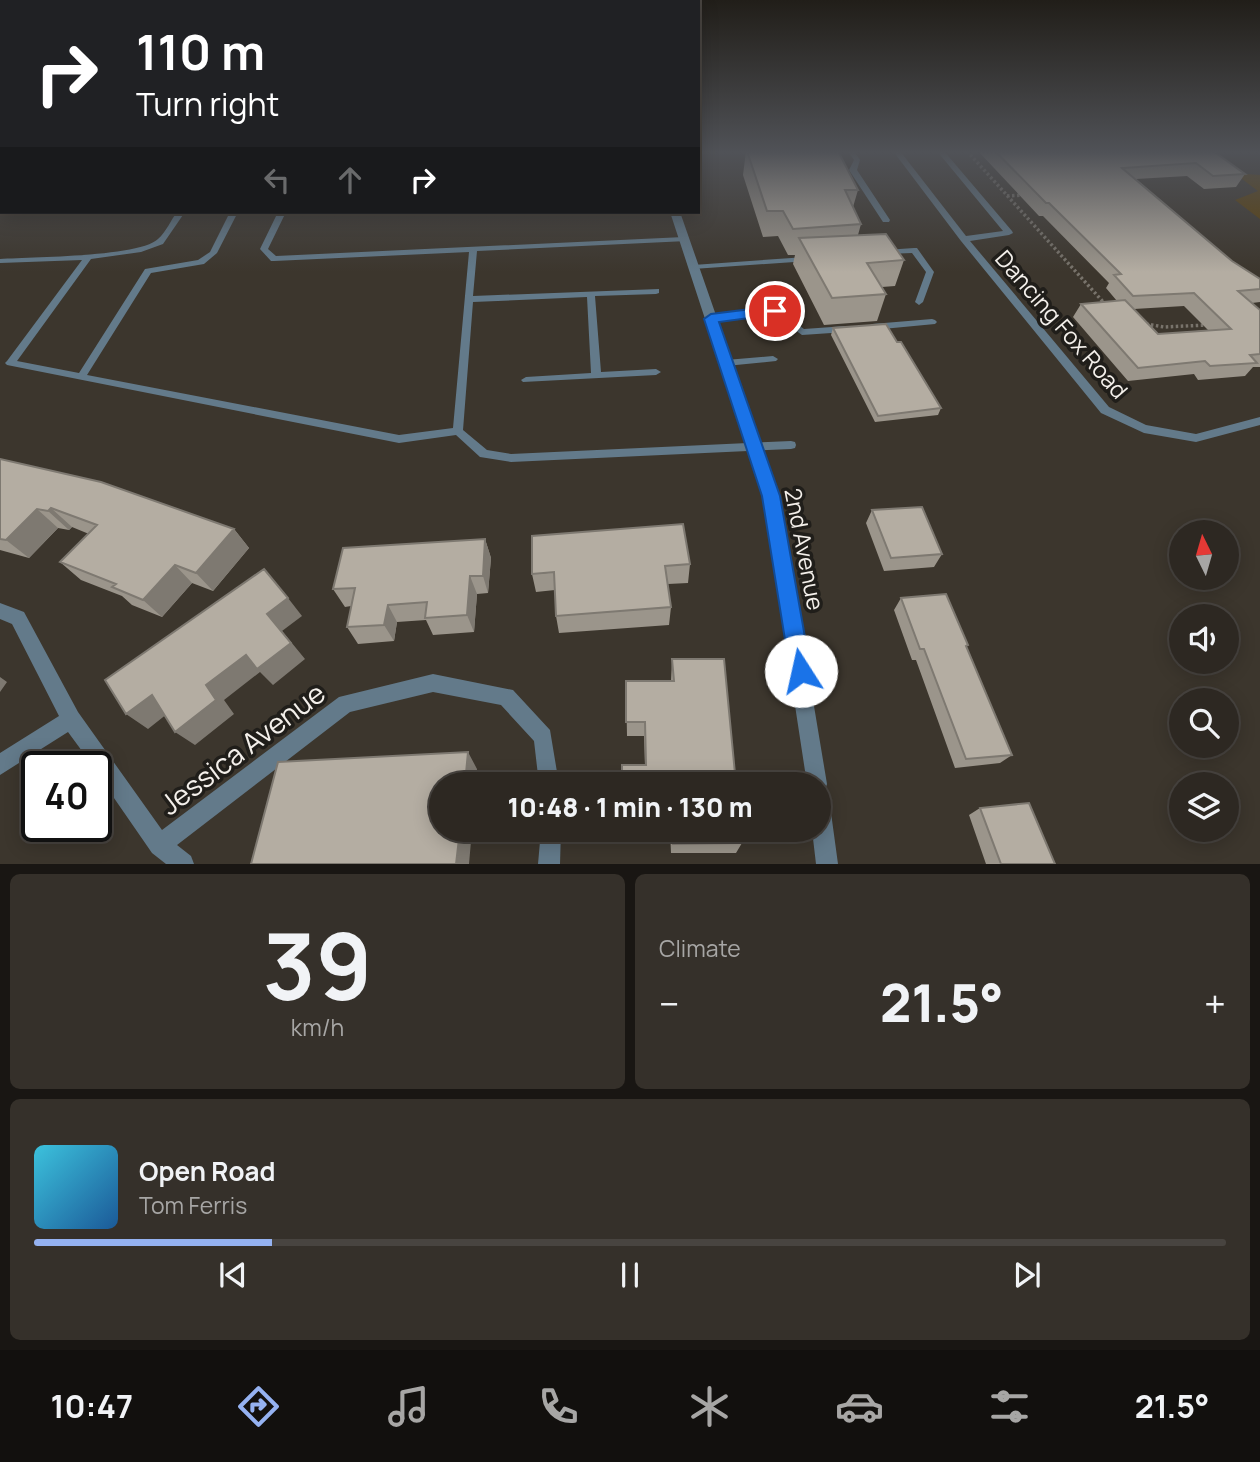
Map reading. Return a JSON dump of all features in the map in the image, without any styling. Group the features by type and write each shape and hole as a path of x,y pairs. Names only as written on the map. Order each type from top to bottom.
{"street":[{"name":"2nd Avenue","path":"675,214 771,496 815,772"},
{"path":"0,611 18,618 71,719 160,845 183,863"},
{"name":"Jessica Avenue","path":"160,845 346,704 433,682 506,697 543,737 547,772"},
{"path":"0,765 71,719"},
{"path":"549,863 550,842"},
{"path":"824,842 827,863"}],"lane":[{"path":"867,191 886,220"},
{"name":"Dancing Fox Road","path":"927,191 1105,411 1144,429 1196,438 1260,421"},
{"name":"Dancing Fox Road","path":"964,239 1009,233 974,191"},
{"path":"0,261 88,257 141,250 160,242 180,214"},
{"path":"81,377 148,271 201,262 213,253 233,214"},
{"path":"281,214 264,249 274,260 684,239"},
{"path":"458,431 473,248"},
{"path":"874,253 914,250 930,272 919,302"},
{"path":"88,257 10,363 399,439 458,431 484,454 511,458 790,445"},
{"path":"693,267 822,258"},
{"path":"470,299 656,291"},
{"path":"591,294 597,376"},
{"path":"711,319 775,311 802,332 854,328"},
{"path":"867,327 932,322"},
{"path":"726,363 773,359"},
{"path":"526,380 656,372"}],"path":[{"path":"1003,191 1110,310"},
{"path":"1007,196 1034,194"},
{"path":"1136,322 1164,327 1213,324"}],"shaded area":[{"path":"1260,191 1260,219 1235,200"}],"building":[{"path":"760,191 846,191 861,224 793,229 783,211 767,211"},
{"path":"1035,191 1150,191 1232,261 1260,279 1260,289 1238,291 1260,310 1260,354 1250,355 1257,363 1210,366 1205,361 1138,368 1081,304 1125,300 1158,334 1231,329 1194,293 1133,296 1114,275 1121,274"},
{"path":"886,234 904,260 867,263 886,294 832,298 799,238"},
{"path":"886,324 897,342 901,342 941,408 878,416 833,328"},
{"path":"0,459 101,482 234,529 196,573 175,565 143,600 112,587 116,584 60,562 97,525 51,508 48,511 37,509 6,540 0,539"},
{"path":"922,507 942,554 891,558 872,510"},
{"path":"683,524 690,564 665,566 671,607 556,616 554,572 532,574 532,536"},
{"path":"485,539 483,576 470,576 467,615 425,618 427,602 388,605 384,625 347,627 355,588 333,589 343,548"},
{"path":"264,569 288,598 267,614 291,643 257,669 246,655 206,685 216,700 175,732 152,695 126,714 105,680"},
{"path":"946,594 1012,755 966,759 924,649 920,649 901,598"},
{"path":"672,659 724,659 735,772 622,772 622,765 646,765 645,722 626,722 626,681 674,681"},
{"path":"468,752 466,772 429,772 429,842 459,842 456,864 251,864 278,762"},
{"path":"1029,803 1055,864 1001,864 980,808"},
{"path":"673,842 742,843 673,844"}],"route":[{"path":"775,311 711,319 771,496 801,671"}]}
